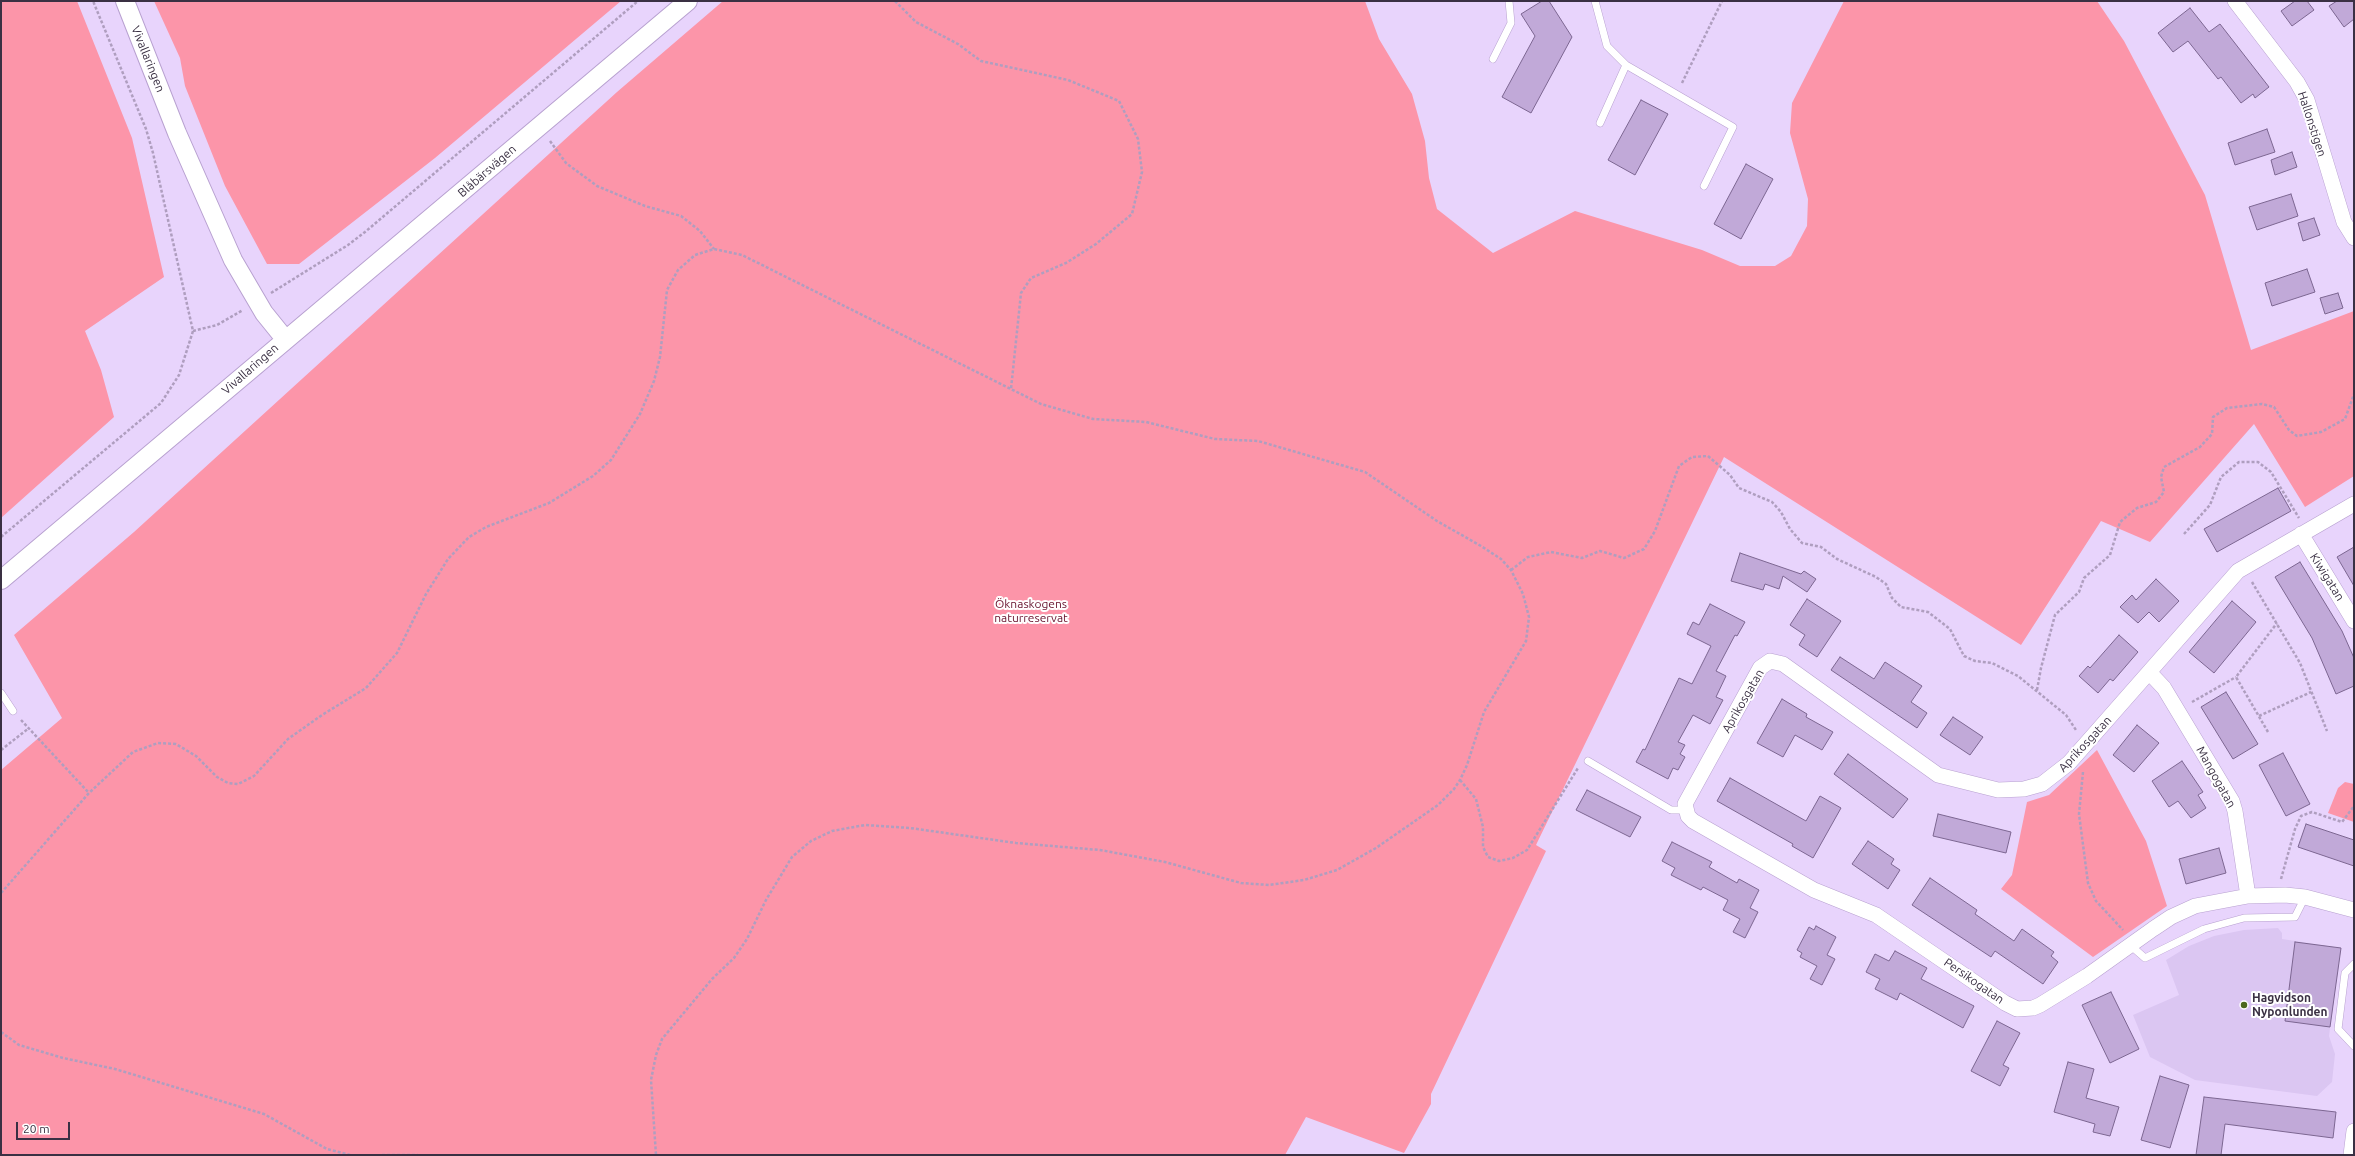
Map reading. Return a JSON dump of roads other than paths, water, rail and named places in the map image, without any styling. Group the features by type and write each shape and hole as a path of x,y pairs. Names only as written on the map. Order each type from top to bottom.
{"street":[{"name":"Vivallaringen","path":"1,580 285,339 264,313 233,260 177,132 125,1"},
{"name":"Blåbärsvägen","path":"285,339 443,209 544,121 688,1"},
{"name":"Hallonstigen","path":"2235,1 2297,82 2307,100 2324,164 2344,222 2354,238"},
{"name":"Aprikosgatan","path":"1686,805 1760,668 1770,661 1783,664 1938,775 1998,790 2024,789 2051,779 2061,771 2082,748 2243,567 2354,504"},
{"name":"Kiwigatan","path":"2304,532 2354,621"},
{"name":"Mangogatan","path":"2149,672 2164,688 2232,801 2235,811 2248,896"},
{"name":"Persikogatan","path":"1686,805 1688,816 1693,821 1806,886 1876,915 2005,1004 2017,1008 2033,1008 2040,1005 2087,976 2171,917 2195,906 2248,896 2277,895 2305,897 2354,910"},
{"path":"2351,1155 2354,1131"}],"lane":[{"path":"1493,60 1511,22 1509,1"},
{"path":"1595,1 1607,46 1626,65 1733,127 1704,186"},
{"path":"1600,123 1626,65"},
{"path":"1,693 13,710"},
{"path":"1588,761 1671,810 1686,805"},
{"path":"2130,945 2145,958 2204,929 2244,918 2296,917 2305,897"},
{"path":"2354,964 2345,973 2338,1029 2354,1046"}],"place":[{"name":"Hagvidson Nyponlunden","path":"2244,1005"}],"park label":[{"name":"Öknaskogens naturreservat","path":"1031,611"}]}
